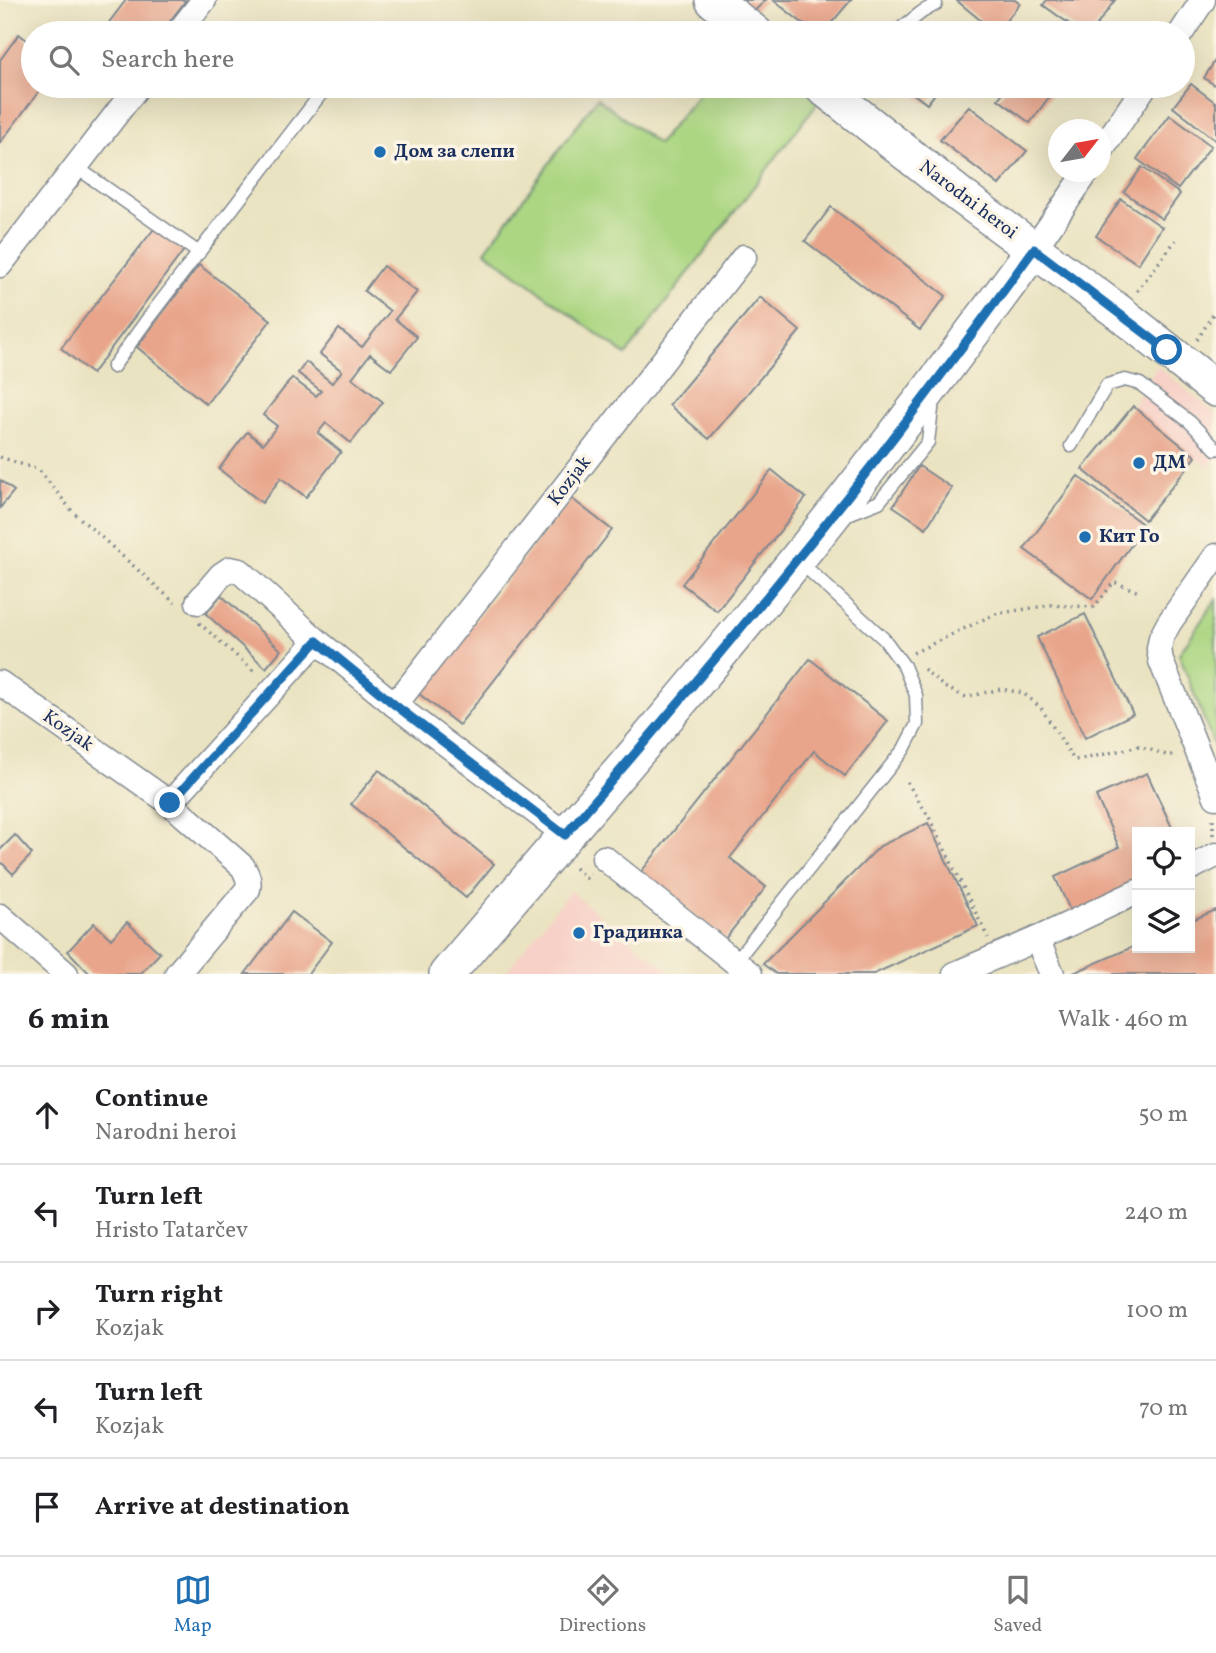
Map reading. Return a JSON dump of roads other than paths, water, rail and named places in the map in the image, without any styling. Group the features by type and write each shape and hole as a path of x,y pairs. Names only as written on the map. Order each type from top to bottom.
{"street":[{"path":"187,21 204,0"},
{"path":"713,0 740,21"},
{"path":"1189,21 1203,0"},
{"path":"0,265 129,98"},
{"name":"Narodni heroi","path":"842,98 961,196 1116,310 1216,389"},
{"path":"1111,137 1137,98"},
{"path":"447,974 674,708 827,523 934,384 1080,182"},
{"name":"Kozjak","path":"395,705 744,257"},
{"path":"1216,556 1169,624 1161,638 1159,649 1161,661 1216,797"},
{"path":"198,612 220,575 230,569 240,571 317,641 395,705 565,835"},
{"path":"170,803 317,641"},
{"name":"Kozjak","path":"0,683 170,803 243,867 248,877 248,889 177,974"},
{"path":"1195,866 1216,855"},
{"path":"604,858 742,968"},
{"path":"955,974 1132,894"},
{"path":"0,916 66,974"},
{"path":"1037,939 1052,974"}],"lane":[{"path":"910,21 936,4"},
{"path":"113,368 149,317 318,98"},
{"path":"76,167 199,253"},
{"path":"1071,446 1107,386 1125,380 1140,384 1190,422 1216,449"},
{"path":"742,968 904,749 917,724 916,695 904,666 884,639 797,559"}],"place":[{"name":"Дом за слепи","path":"380,152"},
{"name":"ДМ","path":"1139,463"},
{"name":"Кит Го","path":"1085,537"},
{"name":"Градинка","path":"579,933"}]}
